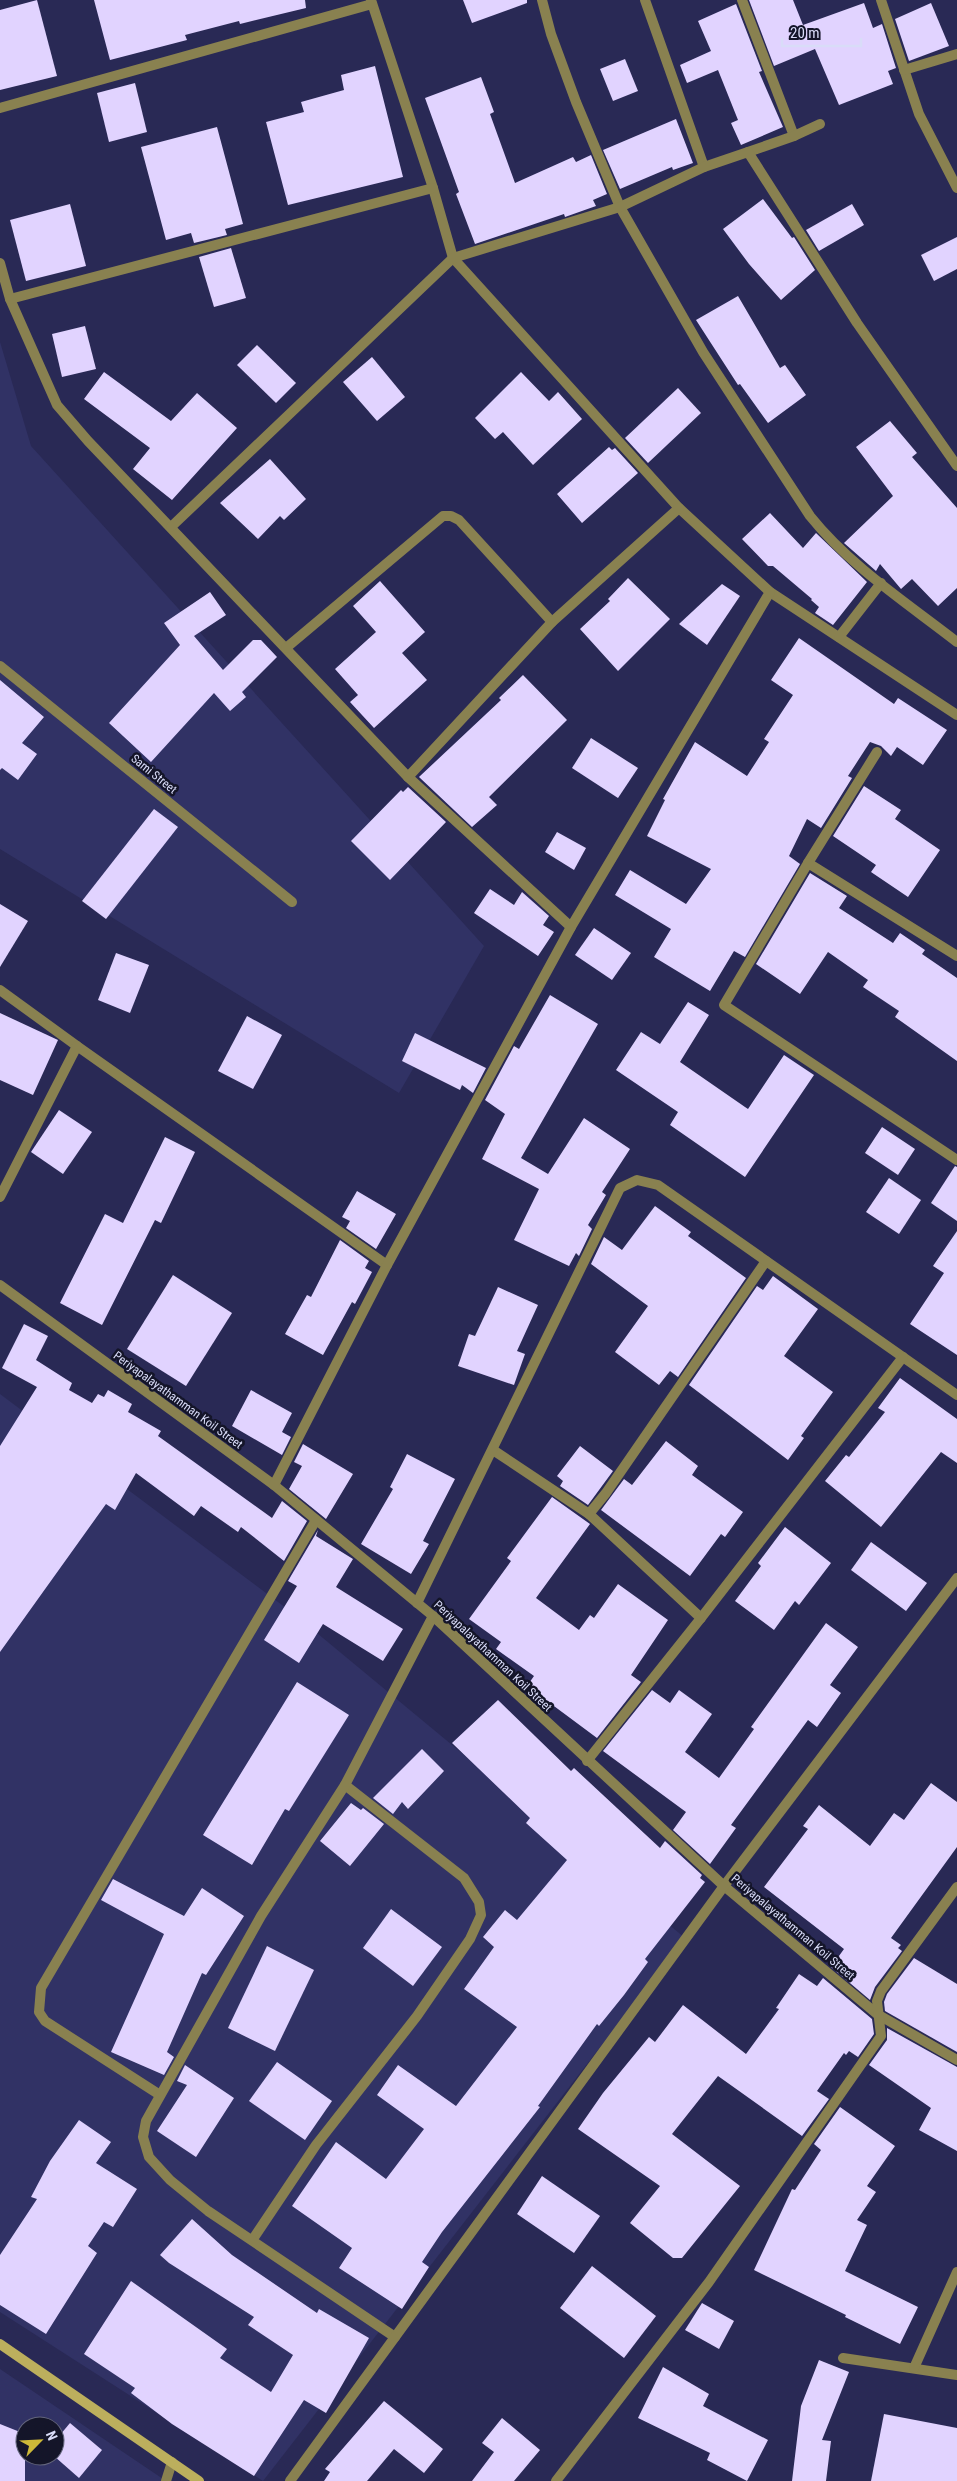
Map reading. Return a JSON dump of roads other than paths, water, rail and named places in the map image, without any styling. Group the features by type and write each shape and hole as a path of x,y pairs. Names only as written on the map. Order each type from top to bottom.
{"street":[{"path":"542,0 551,34 620,207 703,352 810,516 825,534 881,584 957,642"},
{"path":"645,0 704,167"},
{"path":"742,0 794,136"},
{"path":"881,0 919,114 957,188"},
{"path":"0,108 372,2 433,188 453,258 679,508 770,592 957,715"},
{"path":"904,70 957,54"},
{"path":"171,527 453,258 620,207 704,167 794,136 820,124"},
{"path":"748,152 857,323 957,466"},
{"path":"10,299 433,188"},
{"path":"0,263 10,299 57,405 88,441 408,777 571,927"},
{"path":"408,777 552,622 679,508"},
{"path":"286,648 443,516 451,516 459,520 552,622"},
{"path":"839,637 881,584"},
{"path":"274,1485 387,1265 571,927 770,592"},
{"name":"Sami Street","path":"0,666 292,902"},
{"path":"877,752 808,863 724,1005 957,1160"},
{"path":"808,863 957,956"},
{"path":"0,990 387,1265"},
{"path":"0,1197 77,1046"},
{"path":"417,1603 620,1188 637,1180 658,1185 957,1395"},
{"path":"589,1514 606,1494 766,1261"},
{"name":"Periyapalayathamman Koil Street","path":"0,1285 274,1485 433,1616 587,1761 724,1886 877,2014 957,2060"},
{"path":"587,1761 701,1618 903,1356"},
{"path":"493,1450 589,1514 701,1618"},
{"path":"160,2095 45,2021 39,2012 41,1988 316,1520"},
{"path":"290,2481 724,1886 957,1578"},
{"path":"395,2337 253,2239 208,2211 170,2180 149,2157 143,2137 146,2121 160,2095 261,1916 345,1785 433,1616"},
{"path":"253,2239 316,2145 417,2016 470,1939 481,1915 479,1902 464,1878 345,1785"},
{"path":"556,2481 709,2282 881,2036 877,2002 885,1984 957,1887"},
{"path":"914,2368 957,2272"},
{"path":"0,2344 199,2481"},
{"path":"843,2358 957,2375"},
{"path":"166,2481 172,2462"}]}
